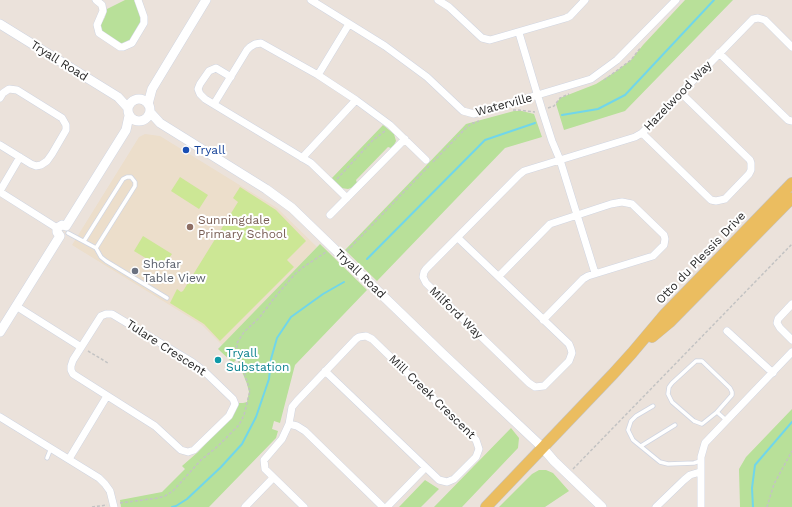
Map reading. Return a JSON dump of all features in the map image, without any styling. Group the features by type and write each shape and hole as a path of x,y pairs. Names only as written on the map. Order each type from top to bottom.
{"main road":[{"name":"Otto du Plessis Drive","path":"486,507 632,353 664,315 792,183"},
{"name":"Otto du Plessis Drive","path":"632,353 670,322 792,198"}],"street":[{"path":"96,0 102,7 103,13 97,25 99,33 120,47 126,47 132,43 144,23 144,17 138,0"},
{"path":"126,130 148,116 152,89 206,0"},
{"name":"Waterville","path":"311,0 385,46 427,77 463,111 474,114 538,96 597,76 617,60 676,0"},
{"path":"438,0 451,3 484,39 493,40 568,17 585,0"},
{"name":"Hazelwood Way","path":"560,160 635,137 642,133 682,94 719,53 751,21 758,18 765,20 792,46"},
{"name":"Tryall Road","path":"0,24 118,97 128,112"},
{"path":"318,75 349,24"},
{"path":"519,33 542,110 578,214 596,273"},
{"path":"214,104 250,47 261,43 318,75 356,100 390,125 426,160"},
{"path":"719,53 788,120 792,121"},
{"path":"231,76 216,68 209,71 198,88 200,94 310,163 346,198"},
{"path":"0,98 3,93 9,89 17,90 62,118 66,125 66,130 43,164 36,166 0,145"},
{"path":"0,332 126,130 130,103 152,89"},
{"path":"642,133 711,200 716,201 725,199 749,174 751,170 750,160 682,94"},
{"name":"Tryall Road","path":"118,97 136,99"},
{"path":"136,99 144,100 149,108"},
{"path":"302,158 356,100"},
{"name":"Tryall Road","path":"149,108 160,123 278,197 292,208 542,447 559,466 602,507"},
{"path":"128,112 133,120 142,120"},
{"name":"Tryall Road","path":"142,120 160,123"},
{"path":"330,215 405,139"},
{"path":"20,158 0,192 63,231"},
{"name":"Milford Way","path":"543,320 569,344 572,353 569,361 544,386 539,388 532,386 426,283 423,277 424,272 519,174 524,171 560,160"},
{"path":"458,238 543,320 583,279 596,273 653,256 664,245 665,236 632,204 626,202 611,204 550,224 499,276"},
{"path":"792,304 778,319 777,323 792,340"},
{"path":"16,306 81,347 71,366 73,374 80,380 107,396 69,459"},
{"name":"Tulare Crescent","path":"81,347 101,316 112,314 205,372 229,394 235,404 228,416 194,450 188,452 181,450 156,426 107,396"},
{"path":"727,331 772,373"},
{"name":"Mill Creek Crescent","path":"362,336 372,339 478,442 479,449 477,454 452,480 441,482 325,371 356,339 362,336"},
{"path":"701,507 700,461 706,444 726,420 792,352"},
{"path":"304,507 265,469 264,460 282,439 289,424 292,407 325,371"},
{"path":"0,417 99,478 105,484 111,495 114,507"},
{"path":"289,424 297,426 305,431 383,507"},
{"path":"386,507 425,468"},
{"path":"656,507 686,478 700,472"},
{"path":"245,507 273,478"}],"lane":[{"path":"84,241 123,179 126,177 131,178 134,180 135,186 96,248"},
{"path":"63,231 96,248 101,257 106,261 167,298"},
{"path":"696,361 702,361 732,390 732,395 717,412 703,424 699,424 672,402 670,398 668,391 669,386 696,361"},
{"path":"653,406 630,421 628,430 633,440 660,462 668,464 694,463 700,461"},
{"path":"717,412 726,420"},
{"path":"640,446 676,426"},
{"path":"47,458 51,448"}],"path":[{"path":"602,81 631,60 643,45"},
{"path":"509,111 518,110 533,113 554,106 564,96 571,93"},
{"path":"346,252 465,129 471,124 479,121"},
{"path":"332,184 373,140 390,125"},
{"path":"572,471 792,244"},
{"path":"81,347 108,363"},
{"path":"767,507 774,484 792,451"}],"shaded area":[{"name":"Sunningdale Primary School","path":"145,134 160,136 277,208 317,247 222,345 202,325 72,245 139,137"}],"green space":[{"path":"125,0 134,0 141,17 141,22 130,41 121,44 102,31 100,26 107,9"},
{"path":"685,0 733,0 625,111 564,130 556,104 560,98 596,84 631,60"},
{"path":"514,111 534,114 542,137 505,148 377,281 345,250 466,124"},
{"path":"383,125 394,134 396,141 394,145 391,148 388,147 356,180 357,183 354,187 348,189 341,188 331,179"},
{"path":"180,177 208,195 199,209 171,191"},
{"path":"240,187 276,210 306,241 287,260 294,267 220,341 204,324 170,303 177,289 181,292 183,291 238,202 233,198"},
{"path":"143,236 172,254 162,268 134,251"},
{"path":"320,244 367,290 295,365 280,423 274,421 272,429 278,431 276,438 209,507 121,507 120,500 162,492 185,469 182,466 198,452 235,412 238,403 247,402 249,392 237,359 233,363 218,349"},
{"path":"792,409 792,507 740,507 739,469 746,457"},
{"path":"511,428 519,438 518,448 462,507 434,507"},
{"path":"539,470 546,470 553,473 569,491 545,507 499,507 532,474"},
{"path":"425,480 439,489 421,507 399,507"}],"waterway":[{"path":"562,115 598,109 625,95 714,0"},
{"path":"367,259 485,140 535,123"},
{"path":"172,507 187,499 221,467 242,444 256,417 269,379 271,359 277,338 291,317 323,294 344,282"},
{"path":"753,507 752,488 755,465 792,422"}],"place":[{"name":"Tryall","path":"186,150"},
{"name":"Sunningdale Primary School","path":"190,227"},
{"name":"Shofar Table View","path":"135,271"},
{"name":"Tryall Substation","path":"218,360"}]}
